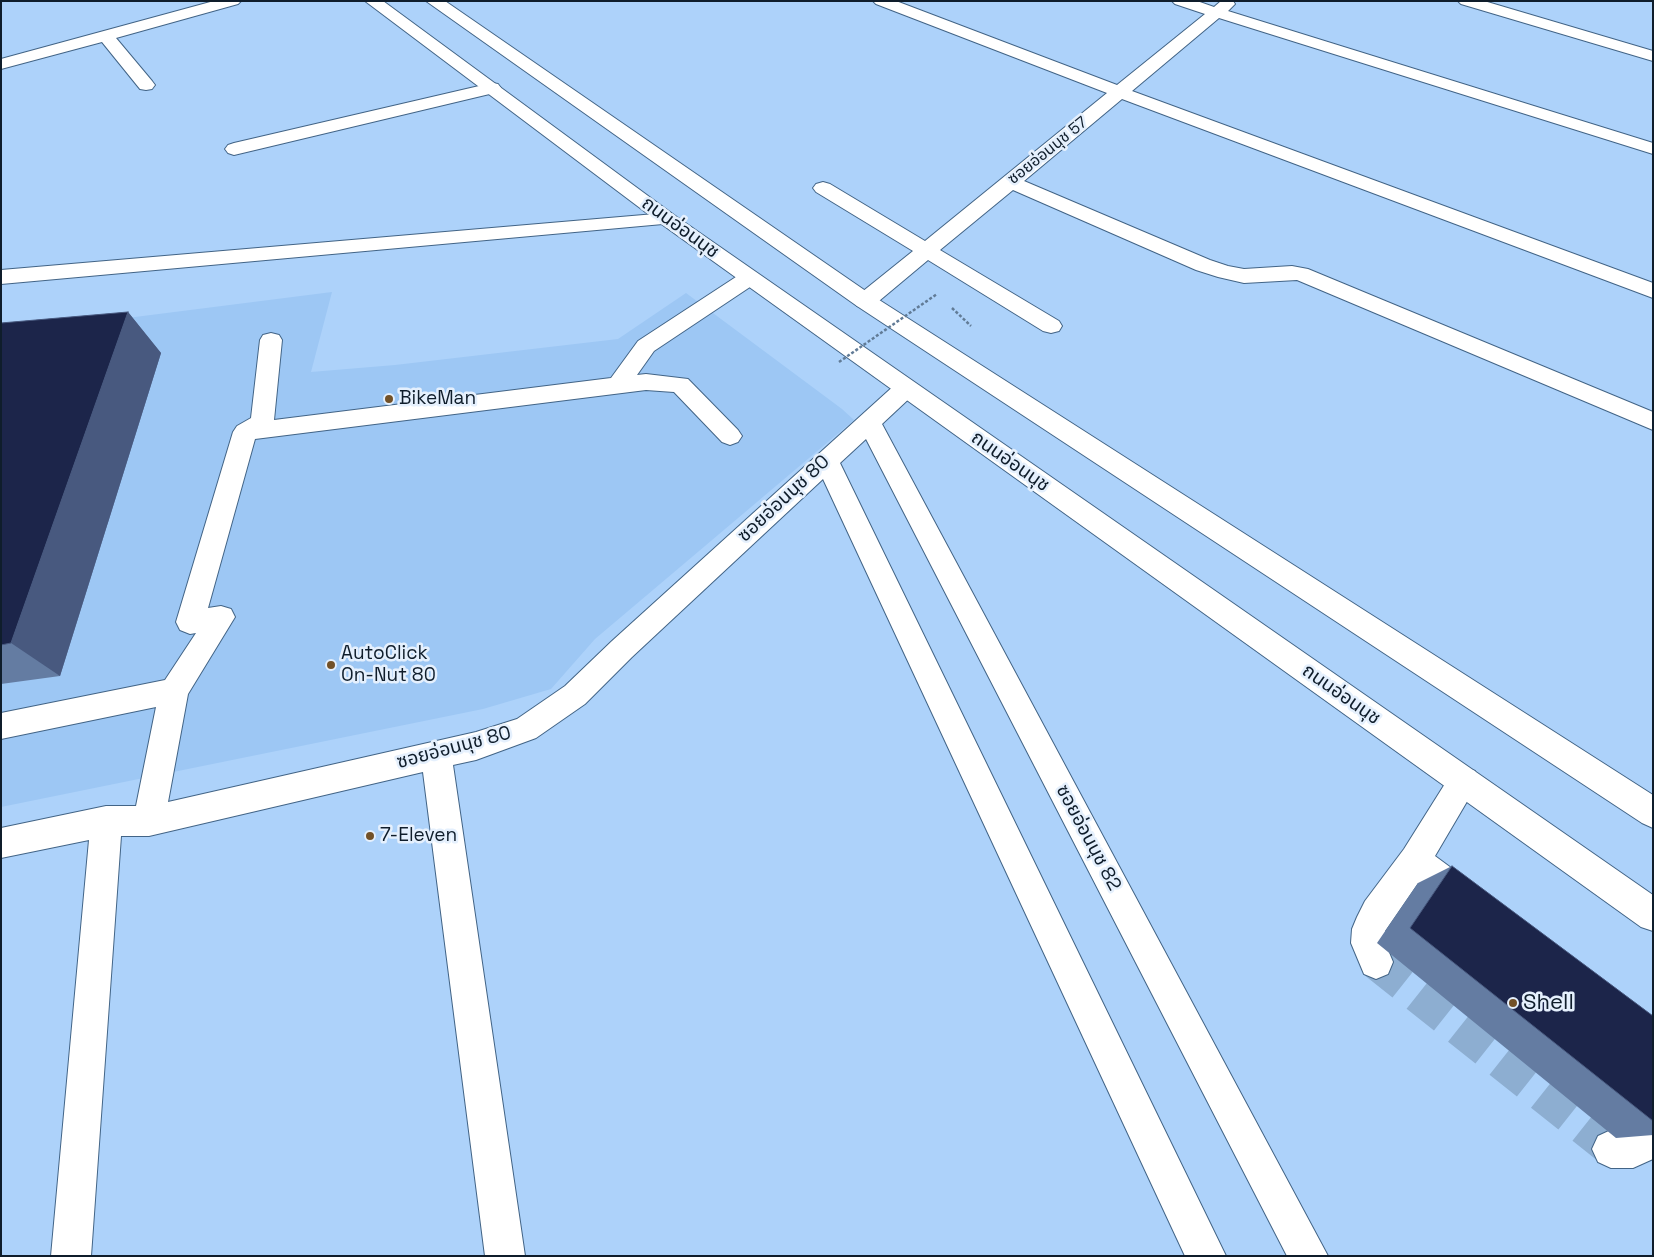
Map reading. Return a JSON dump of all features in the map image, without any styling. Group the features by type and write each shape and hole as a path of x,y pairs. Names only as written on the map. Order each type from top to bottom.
{"street":[{"path":"1,64 233,1"},
{"name":"ถนนอ่อนนุช","path":"373,1 667,220 1653,915"},
{"path":"434,1 865,301 1653,814"},
{"path":"882,1 1120,92 1653,290"},
{"path":"1180,1 1653,149"},
{"name":"ซอยอ่อนนุช 57","path":"865,301 1230,1"},
{"path":"1466,1 1653,56"},
{"path":"106,36 146,85"},
{"path":"234,148 492,88"},
{"path":"1010,182 1204,265 1225,272 1244,276 1301,274 1653,422"},
{"path":"823,188 1051,326"},
{"path":"1,277 667,220"},
{"path":"618,385 646,346 750,278"},
{"path":"149,821 174,691 221,617 190,622 245,432 262,422 271,340"},
{"path":"245,432 646,382 680,385 730,436"},
{"name":"ซอยอ่อนนุช 80","path":"1,843 106,821 149,821 476,746 526,729 575,694 905,389"},
{"name":"ซอยอ่อนนุช 82","path":"869,421 1308,1256"},
{"path":"826,460 1206,1256"},
{"path":"1,726 174,691"},
{"path":"436,754 505,1256"},
{"path":"1376,962 1368,943 1369,929 1377,913 1414,860 1464,781"},
{"path":"71,1256 106,821"},
{"path":"1414,860 1491,919"},
{"path":"1610,1149 1633,1149 1653,1138"}],"path":[{"path":"839,362 937,294 944,300"},
{"path":"950,306 976,330"}],"shaded area":[{"path":"332,292 311,372 395,365 618,339 686,293 842,409 854,420 595,639 551,689 483,709 1,807 1,334"}],"building":[{"path":"128,312 11,643 1,645 1,323"},
{"path":"1452,866 1653,1016 1653,1121 1410,928"}],"tunnel":[{"path":"1376,962 1611,1149"}],"place":[{"name":"BikeMan","path":"389,399"},
{"name":"AutoClick On-Nut 80","path":"331,665"},
{"name":"7-Eleven","path":"370,836"},
{"name":"Shell","path":"1513,1003"}]}
